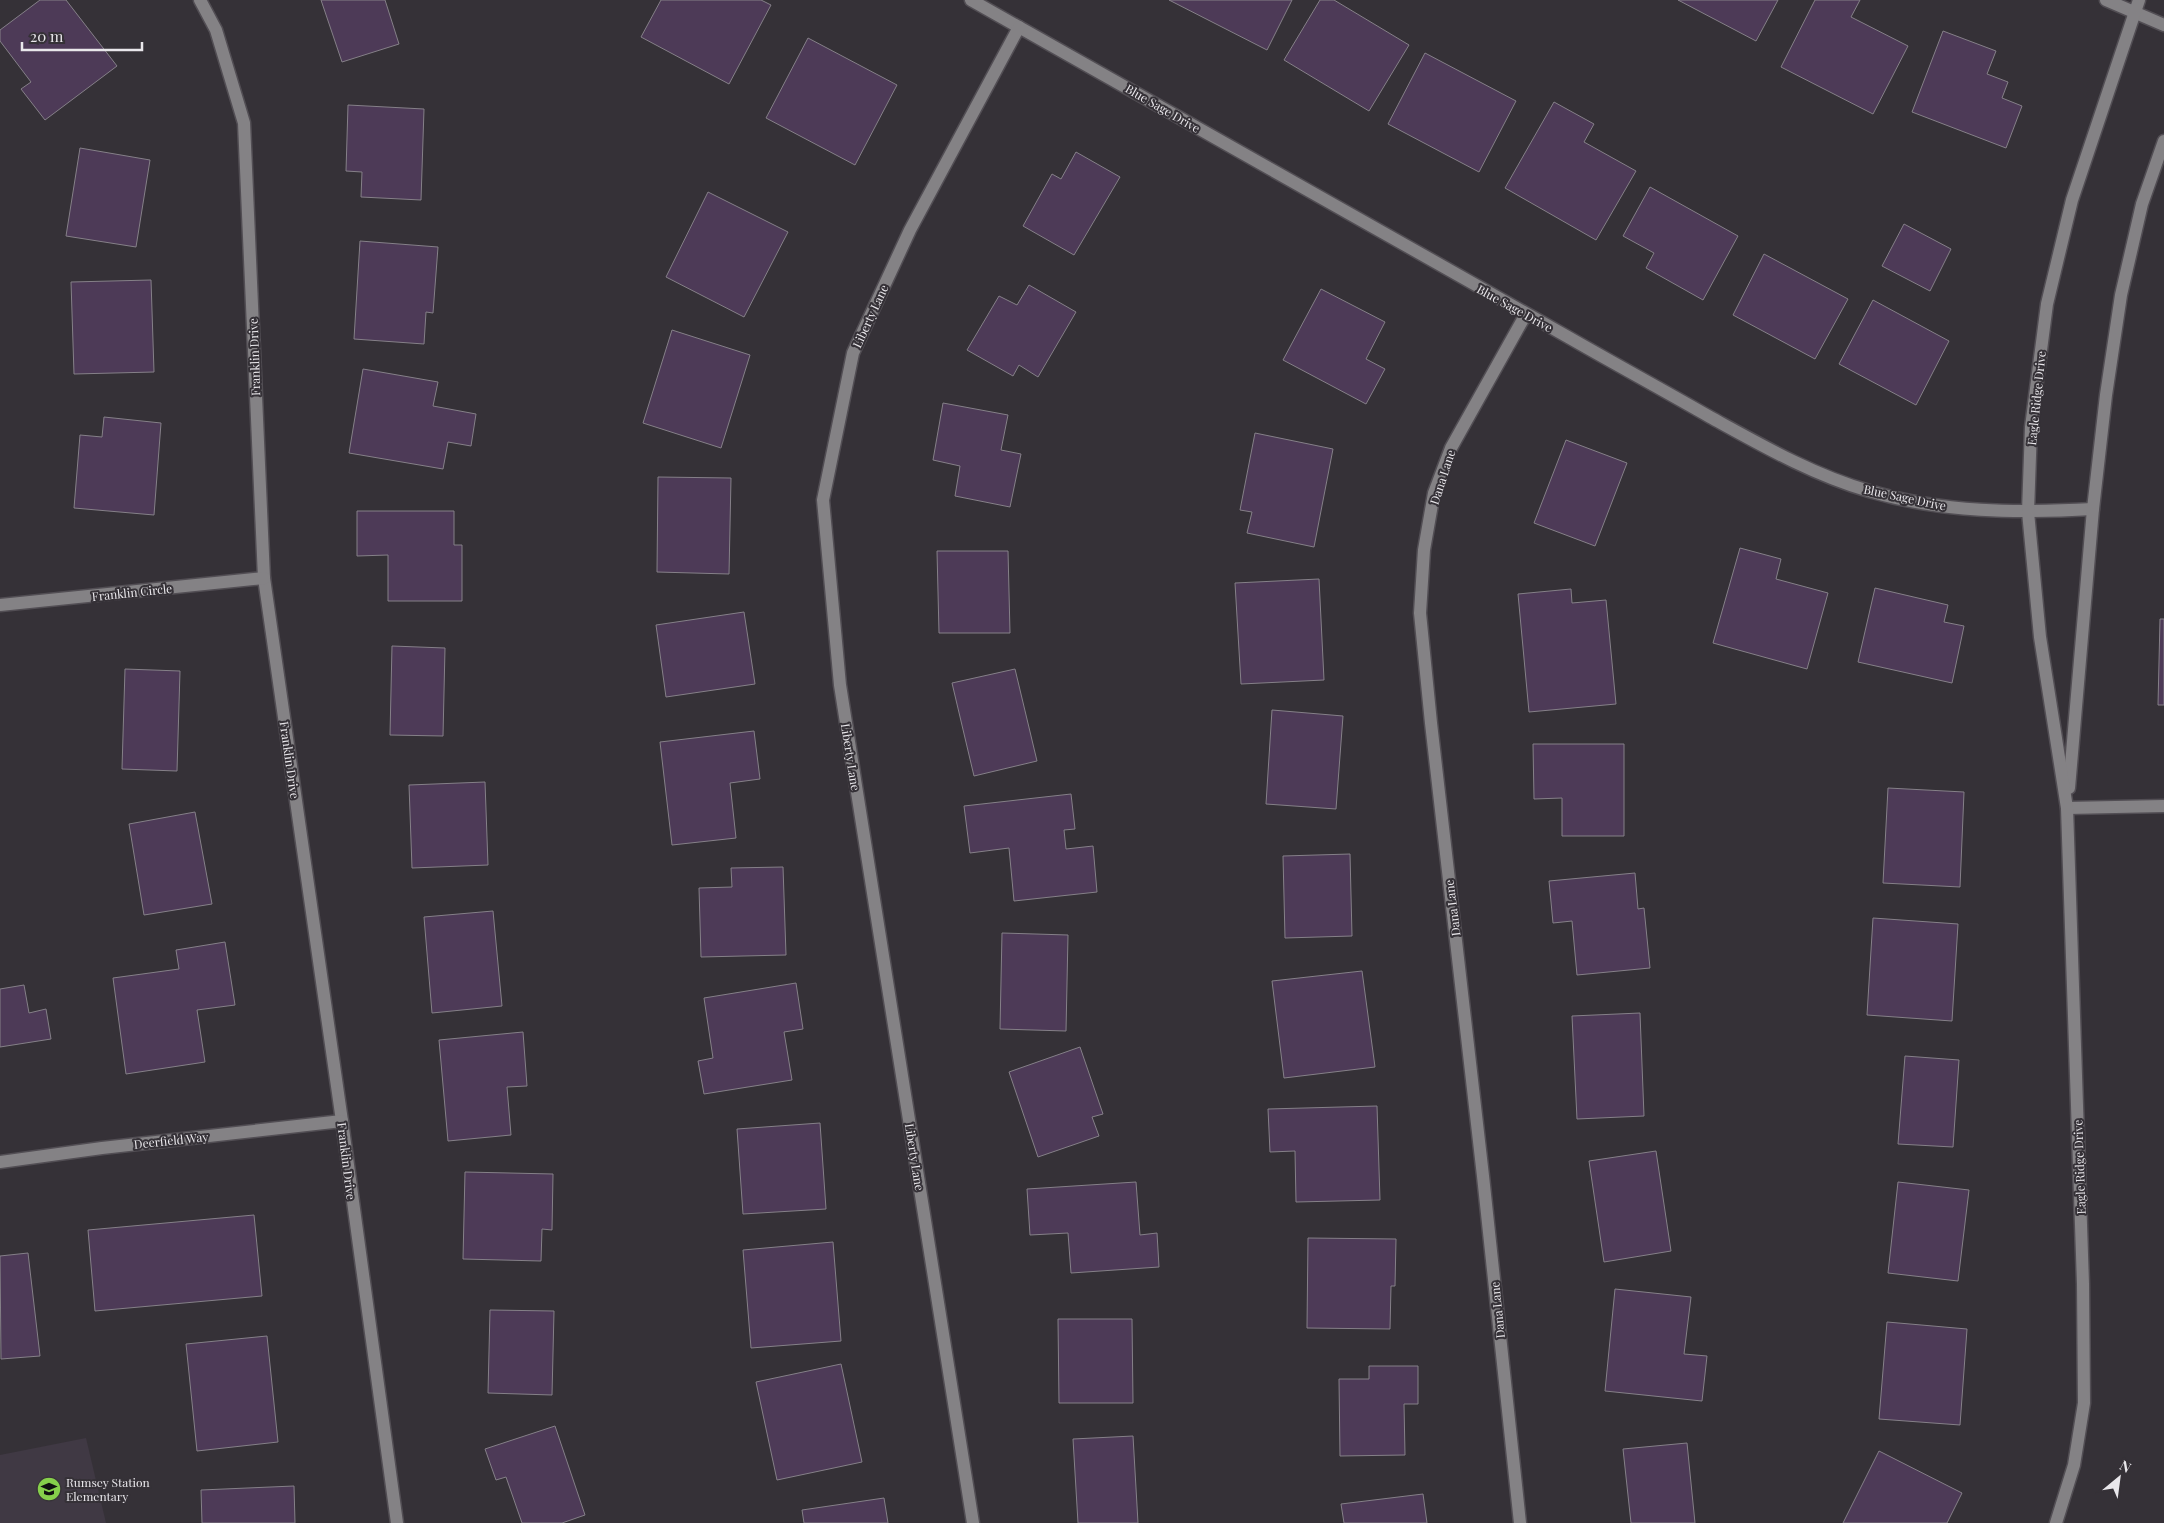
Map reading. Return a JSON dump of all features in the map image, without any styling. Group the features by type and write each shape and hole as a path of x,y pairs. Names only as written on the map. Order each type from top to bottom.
{"street":[{"name":"Franklin Drive","path":"200,0 216,30 244,123 264,578 342,1121 397,1523"},
{"name":"Blue Sage Drive","path":"971,0 1526,314 1743,435 1814,471 1869,491 1922,503 1976,511 2028,512 2094,509"},
{"path":"2106,0 2164,25"},
{"name":"Eagle Ridge Drive","path":"2056,1523 2074,1465 2084,1403 2083,1284 2067,808 2040,637 2028,512 2031,428 2047,304 2072,200 2139,0"},
{"name":"Liberty Lane","path":"973,1523 840,685 823,500 853,353 910,230 1019,27"},
{"name":"Eagle Ridge Drive","path":"2067,808 2106,395 2121,295 2142,204 2164,141"},
{"name":"Dana Lane","path":"1520,1523 1420,613 1424,550 1434,493 1451,448 1526,314"},
{"name":"Franklin Circle","path":"0,605 264,578"},
{"path":"2067,808 2164,806"},
{"name":"Deerfield Way","path":"0,1162 102,1148 342,1121"}],"shaded area":[{"name":"Rumsey Station Elementary","path":"86,1438 106,1523 0,1523 0,1455"}],"building":[{"path":"40,0 66,0 117,66 45,120 21,89 31,82 0,41 0,30"},
{"path":"321,0 385,0 399,44 342,62"},
{"path":"661,0 761,0 771,5 729,84 641,37"},
{"path":"1169,0 1292,0 1267,50"},
{"path":"1320,0 1334,0 1409,45 1369,111 1284,60"},
{"path":"1678,0 1778,0 1756,41"},
{"path":"1815,0 1860,0 1851,17 1908,46 1873,114 1781,67"},
{"path":"1943,31 1996,51 1987,74 2008,82 2002,98 2022,106 2006,148 1912,112"},
{"path":"808,38 897,85 855,165 766,118"},
{"path":"1425,53 1516,101 1479,172 1388,124"},
{"path":"1554,102 1594,124 1584,142 1636,171 1596,240 1505,188"},
{"path":"348,105 424,109 421,200 361,197 362,172 346,171"},
{"path":"80,148 150,160 136,247 66,236"},
{"path":"1076,152 1120,177 1074,255 1023,226 1052,174 1061,179"},
{"path":"1650,187 1738,236 1703,300 1646,268 1654,253 1623,236"},
{"path":"708,192 788,232 744,317 666,277"},
{"path":"1904,224 1951,249 1930,291 1882,266"},
{"path":"360,241 438,247 433,313 426,312 424,344 354,339"},
{"path":"1764,254 1848,299 1815,359 1733,315"},
{"path":"151,280 154,372 74,374 71,282"},
{"path":"1029,285 1076,312 1038,377 1019,365 1013,376 967,350 999,296 1017,305"},
{"path":"1321,289 1385,322 1366,359 1385,369 1366,404 1283,360"},
{"path":"1873,300 1949,341 1916,405 1839,364"},
{"path":"672,330 750,355 721,448 643,423"},
{"path":"363,369 438,382 433,406 476,414 471,446 448,442 443,469 349,453"},
{"path":"943,403 1008,415 1001,450 1021,454 1010,507 955,496 960,466 933,460"},
{"path":"104,417 161,423 154,515 74,508 80,435 102,437"},
{"path":"1255,433 1333,449 1314,547 1247,533 1252,512 1240,510"},
{"path":"1566,440 1627,463 1595,546 1534,523"},
{"path":"658,477 731,478 729,574 657,572"},
{"path":"357,511 454,511 454,545 462,545 462,601 388,601 388,555 357,556"},
{"path":"1740,548 1781,559 1776,579 1828,593 1807,669 1713,643"},
{"path":"937,551 1008,551 1010,633 939,633"},
{"path":"1319,579 1324,680 1241,684 1235,583"},
{"path":"1875,588 1948,605 1944,622 1964,626 1952,683 1858,662"},
{"path":"1571,589 1572,603 1606,600 1616,704 1529,712 1518,594"},
{"path":"744,612 755,684 666,697 656,625"},
{"path":"2160,619 2164,619 2164,705 2158,705"},
{"path":"392,646 445,648 443,736 390,735"},
{"path":"125,669 180,671 177,771 122,769"},
{"path":"1015,669 1037,761 974,776 952,683"},
{"path":"1272,710 1343,716 1336,809 1266,804"},
{"path":"754,731 760,779 730,783 736,838 672,845 660,742"},
{"path":"1533,744 1624,744 1624,836 1562,836 1562,798 1534,799"},
{"path":"485,782 488,865 412,868 409,785"},
{"path":"1888,788 1964,792 1960,887 1883,883"},
{"path":"1071,794 1075,829 1064,830 1066,849 1093,846 1097,892 1014,901 1009,848 970,853 964,806"},
{"path":"195,812 212,904 144,915 129,824"},
{"path":"1350,854 1352,936 1285,938 1283,856"},
{"path":"783,867 786,955 701,957 699,888 732,887 731,868"},
{"path":"1635,873 1638,909 1644,908 1650,968 1577,975 1572,921 1553,923 1549,881"},
{"path":"493,911 502,1006 432,1013 424,917"},
{"path":"1873,918 1958,924 1952,1021 1867,1015"},
{"path":"1002,933 1068,935 1066,1031 1000,1029"},
{"path":"225,942 235,1005 197,1010 205,1062 126,1074 113,978 179,969 176,950"},
{"path":"1362,971 1375,1067 1284,1078 1272,981"},
{"path":"796,983 803,1029 784,1032 792,1080 704,1094 698,1061 713,1058 704,998"},
{"path":"24,985 29,1013 46,1009 51,1039 0,1047 0,989"},
{"path":"1640,1013 1644,1116 1577,1119 1572,1016"},
{"path":"523,1032 527,1086 507,1087 511,1135 448,1141 439,1040"},
{"path":"1080,1047 1103,1114 1092,1117 1099,1136 1038,1157 1009,1072"},
{"path":"1905,1056 1959,1060 1953,1147 1898,1144"},
{"path":"1377,1106 1380,1200 1296,1202 1295,1151 1270,1152 1268,1109"},
{"path":"820,1123 826,1209 743,1214 737,1129"},
{"path":"1656,1151 1671,1251 1604,1262 1589,1161"},
{"path":"465,1172 553,1174 552,1230 542,1229 541,1261 463,1259"},
{"path":"1136,1182 1140,1235 1157,1233 1159,1267 1071,1273 1068,1233 1030,1235 1027,1189"},
{"path":"1898,1182 1969,1190 1958,1281 1888,1273"},
{"path":"254,1215 262,1296 95,1311 88,1230"},
{"path":"1308,1238 1396,1239 1395,1286 1391,1286 1390,1329 1307,1328"},
{"path":"833,1242 841,1341 751,1348 743,1250"},
{"path":"28,1253 40,1356 1,1359 0,1256"},
{"path":"1615,1289 1691,1297 1684,1354 1707,1356 1702,1401 1605,1391"},
{"path":"490,1310 554,1311 552,1395 488,1393"},
{"path":"1058,1319 1132,1319 1133,1403 1059,1403"},
{"path":"1887,1322 1967,1329 1960,1425 1879,1419"},
{"path":"267,1336 278,1442 197,1451 186,1344"},
{"path":"841,1364 862,1462 777,1480 756,1382"},
{"path":"1369,1366 1418,1366 1418,1404 1404,1404 1405,1455 1340,1456 1339,1379 1369,1379"},
{"path":"555,1426 585,1515 562,1523 522,1523 506,1477 496,1480 485,1449"},
{"path":"1133,1436 1138,1523 1078,1523 1073,1439"},
{"path":"1687,1443 1695,1523 1631,1523 1623,1449"},
{"path":"1879,1451 1962,1493 1947,1523 1843,1523"},
{"path":"294,1486 295,1523 202,1523 201,1490"},
{"path":"1423,1494 1427,1523 1344,1523 1341,1504"},
{"path":"884,1498 888,1523 804,1523 802,1510"}],"place":[{"name":"Rumsey Station Elementary","path":"49,1489"}]}
